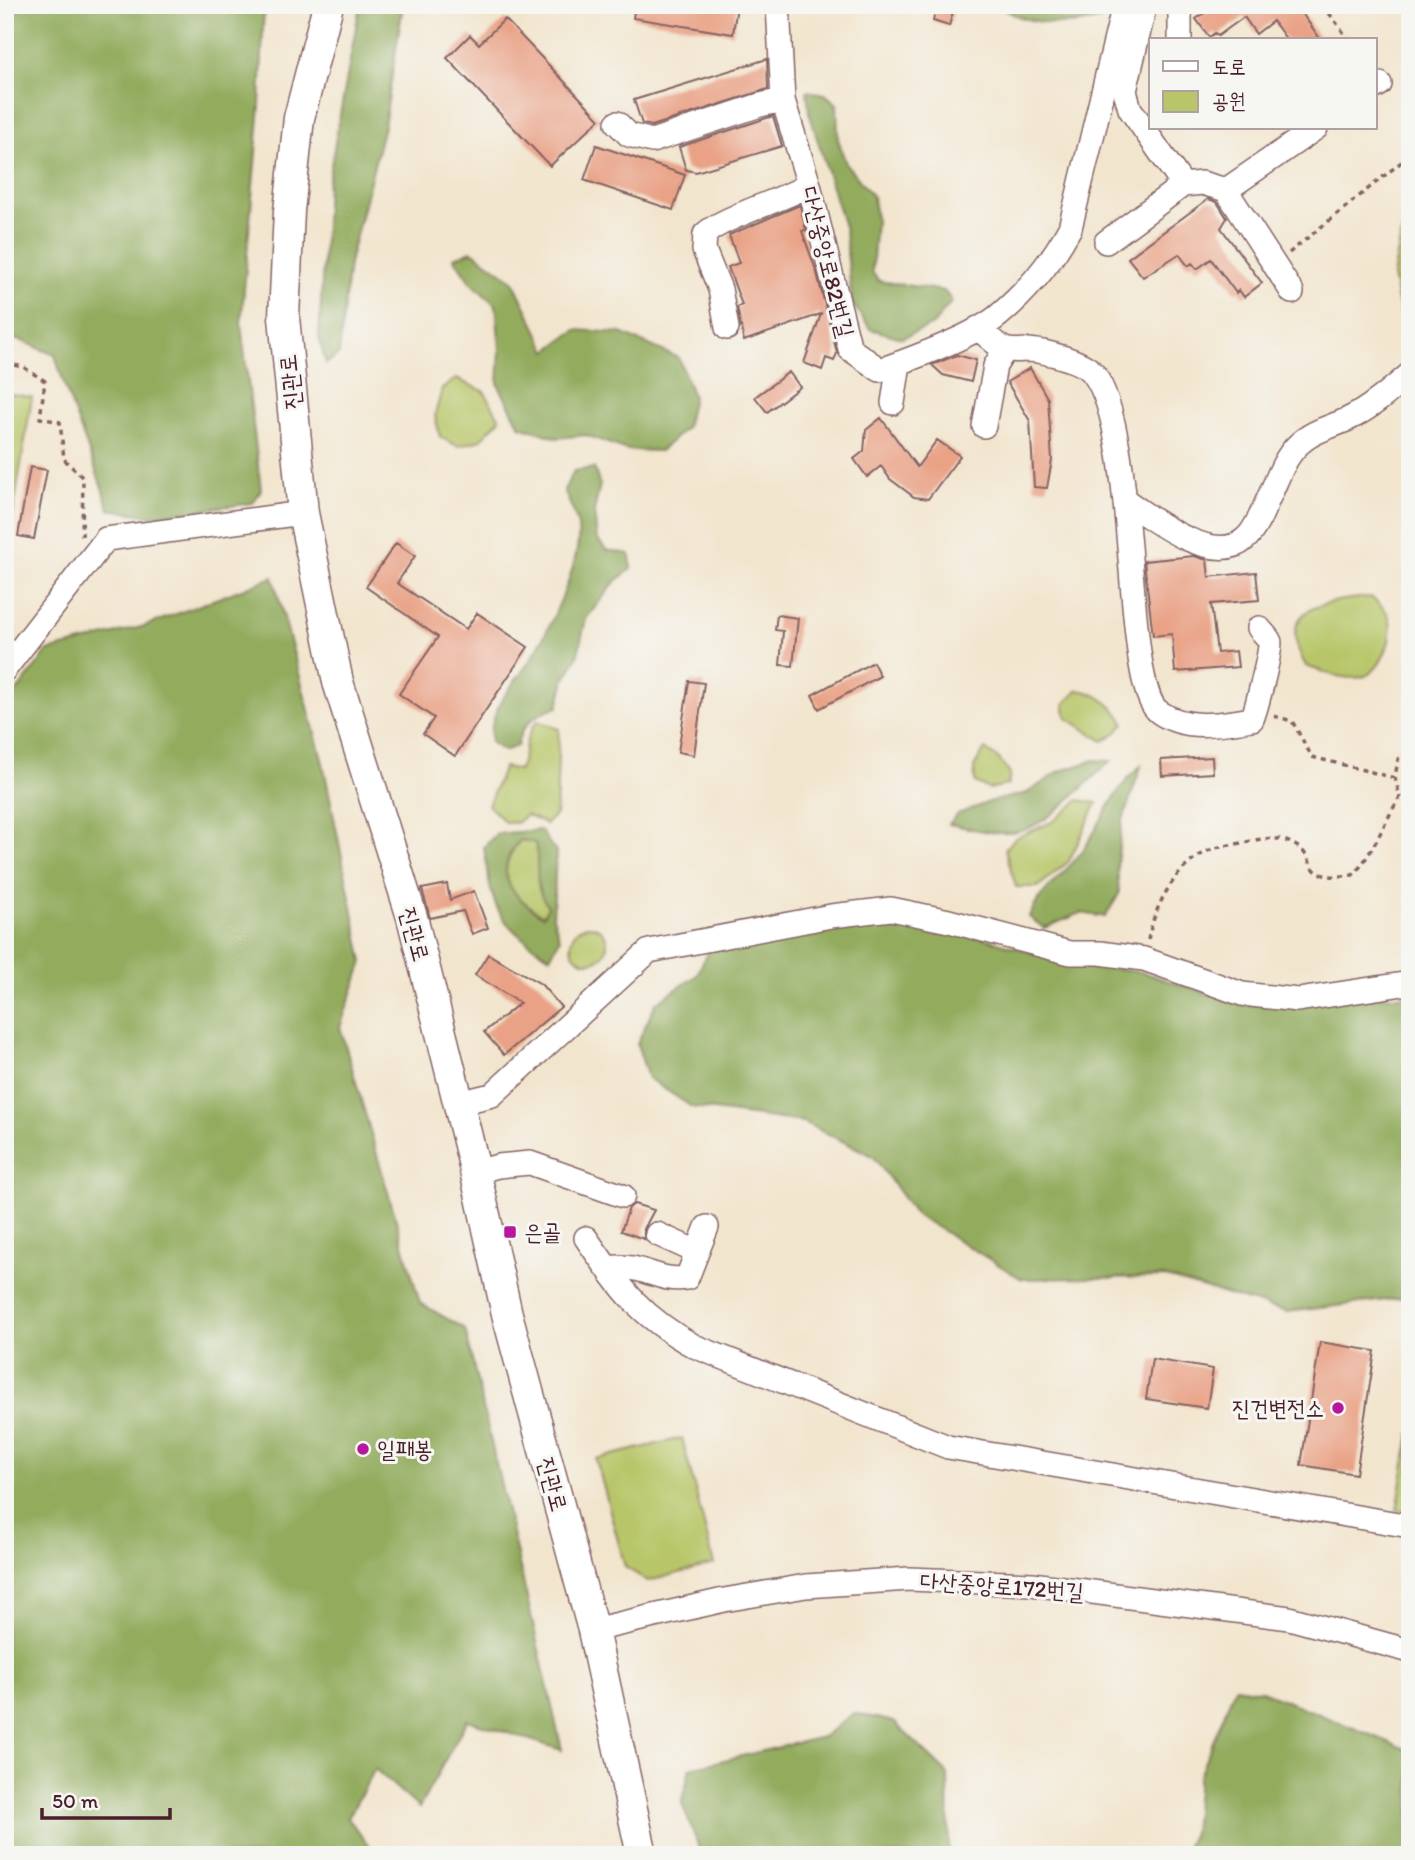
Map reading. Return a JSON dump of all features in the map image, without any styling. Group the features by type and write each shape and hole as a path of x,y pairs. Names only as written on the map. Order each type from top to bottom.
{"main road":[{"name":"진관로","path":"328,5 299,118 289,211 284,317 303,513 338,682 412,917 476,1172 507,1314 593,1630 642,1855"}],"street":[{"name":"다산중앙로82번길","path":"778,5 783,100 809,185 850,349 880,370 978,328 998,316 1052,259 1070,228 1124,5"},
{"path":"1145,5 1142,55 1125,91 1130,109 1184,185"},
{"path":"1180,5 1180,38"},
{"path":"617,123 629,135 652,141 783,100"},
{"path":"1227,190 1313,130"},
{"path":"1106,242 1184,185 1202,183 1227,190 1292,292"},
{"path":"727,328 720,289 704,250 705,234 724,222 774,203 809,185"},
{"path":"978,328 1005,350 1032,350 1062,357 1091,370 1101,385 1110,412 1125,500 1143,682 1156,711 1178,723 1216,725 1252,719 1257,711 1258,690 1271,653 1270,643 1259,628"},
{"path":"984,426 995,366 1005,350"},
{"path":"893,403 899,363"},
{"path":"1125,500 1160,525 1206,547 1226,547 1245,540 1268,499 1281,468 1306,438 1354,417 1385,396 1410,374"},
{"path":"5,669 106,539 303,513"},
{"path":"459,1103 492,1095 649,951 831,916 891,909 949,921 1070,953 1100,953 1144,959 1242,994 1298,1000 1410,983"},
{"path":"476,1172 498,1166 530,1163 623,1196"},
{"path":"607,1268 625,1265 672,1281 687,1278 707,1227"},
{"path":"657,1234 697,1252"},
{"path":"586,1238 634,1305 655,1322 694,1346 948,1447 1410,1526"},
{"name":"다산중앙로172번길","path":"593,1630 724,1600 779,1591 909,1579 1032,1584 1289,1618 1410,1651"}],"path":[{"path":"1323,5 1348,38"},
{"path":"1274,265 1410,155"},
{"path":"5,363 23,367 45,381 40,418 60,422 64,459 83,478 82,536"},
{"path":"1257,711 1292,721 1312,757 1395,778"},
{"path":"1144,959 1153,912 1170,884 1209,850 1266,838 1286,840 1300,847 1315,872 1327,878 1353,875 1361,867 1400,797 1395,778 1398,759 1410,754"}],"green space":[{"path":"5,5 264,5 260,105 241,324 261,490 253,503 151,516 109,509 55,355 20,340 5,340"},
{"path":"360,5 403,5 384,126 349,263 339,354 326,364 319,338 327,187"},
{"path":"998,5 1107,5 1101,19 1062,24 1034,21"},
{"path":"807,91 825,94 837,104 838,139 846,164 873,197 876,220 872,272 879,281 944,291 952,301 933,325 902,338 870,329 852,303 845,230 809,112"},
{"path":"1402,230 1410,234 1410,358 1393,276"},
{"path":"472,251 513,281 547,351 576,330 621,333 679,358 693,397 686,428 660,451 627,450 586,435 557,438 520,426 498,384 500,350 496,305 471,283 454,258"},
{"path":"456,379 484,391 500,419 480,440 458,446 440,437 435,415 442,389"},
{"path":"5,393 32,397 5,563"},
{"path":"594,468 600,485 594,511 597,539 606,550 630,554 631,569 615,582 586,619 577,658 565,679 558,707 531,720 522,731 517,746 504,751 491,743 493,720 502,700 529,662 545,633 570,577 575,558 578,526 564,490 574,471"},
{"path":"273,577 323,763 363,962 340,1027 420,1303 465,1329 562,1750 467,1720 419,1808 375,1769 348,1818 376,1855 5,1855 5,707 48,651 145,626"},
{"path":"1371,597 1386,611 1390,620 1387,648 1378,666 1365,676 1350,678 1306,666 1297,646 1295,631 1299,619 1321,605"},
{"path":"1078,690 1099,697 1116,711 1124,723 1117,732 1103,741 1067,718 1064,704"},
{"path":"537,721 559,729 556,814 546,824 526,815 516,823 505,822 488,805 504,767 519,770 529,734"},
{"path":"985,749 999,759 1010,774 1008,785 989,789 975,782 974,767"},
{"path":"1095,760 1111,761 1050,816 1023,831 994,833 949,824 958,814 989,802 1027,793 1060,771"},
{"path":"1141,766 1122,823 1117,863 1119,894 1105,917 1081,913 1044,928 1029,917 1034,907 1083,850 1115,796"},
{"path":"1079,800 1097,803 1069,861 1038,887 1016,887 1005,849 1015,838 1054,821"},
{"path":"540,830 556,852 553,917 560,939 550,957 518,934 499,912 490,885 484,847 496,834","holes":["520,840 535,843 538,883 548,906 543,916 514,892 506,874 511,852"]},
{"path":"520,840 535,842 540,892 549,906 543,916 514,892 506,874 511,852"},
{"path":"893,917 947,927 1071,964 1142,972 1241,1005 1410,995 1410,1297 1287,1312 1166,1277 1022,1279 915,1214 873,1156 803,1122 692,1107 648,1078 637,1044 656,1003 696,976 711,947"},
{"path":"589,926 602,931 607,944 602,957 589,962 576,957 571,944 576,931"},
{"path":"1410,1434 1410,1513 1397,1510"},
{"path":"682,1438 714,1564 648,1581 625,1567 596,1459"},
{"path":"1235,1687 1262,1691 1410,1751 1410,1855 1182,1855 1193,1833 1198,1778"},
{"path":"854,1713 894,1722 948,1774 949,1855 702,1855 682,1804 690,1768 823,1737"}],"building":[{"path":"635,5 737,5 733,34 633,18"},
{"path":"937,5 955,5 949,26 933,21"},
{"path":"1216,5 1296,5 1320,38 1286,38 1273,21 1256,34 1244,17 1218,36 1215,33 1209,37 1196,19"},
{"path":"505,19 600,119 550,166 447,58 470,35 479,44"},
{"path":"767,59 768,89 652,126 642,124 634,100"},
{"path":"773,116 782,146 696,172 686,170 679,147"},
{"path":"596,145 685,175 673,210 584,180"},
{"path":"1208,199 1217,202 1227,218 1221,228 1262,283 1244,297 1239,290 1236,293 1211,259 1197,269 1192,263 1188,266 1179,254 1143,277 1128,258"},
{"path":"800,205 806,230 802,231 817,273 837,353 834,361 826,358 822,370 804,363 821,314 744,341 737,307 742,305 728,267 739,263 729,235"},
{"path":"957,355 976,360 971,382 943,375 932,365"},
{"path":"1030,368 1048,399 1052,460 1047,488 1034,487 1030,421 1007,382"},
{"path":"789,372 800,387 767,412 755,397"},
{"path":"881,418 917,467 937,440 960,456 928,499 914,497 890,479 881,466 867,477 854,459 864,451 866,430"},
{"path":"30,467 47,470 34,539 18,536"},
{"path":"396,543 415,556 397,583 466,629 477,613 528,647 455,756 423,734 434,718 399,694 438,637 366,587"},
{"path":"1194,556 1207,560 1209,577 1256,572 1259,600 1211,604 1217,653 1236,651 1238,667 1175,672 1172,634 1153,636 1144,561"},
{"path":"777,615 798,618 793,666 780,665 783,631 775,630"},
{"path":"873,662 880,676 819,709 812,695"},
{"path":"689,681 704,683 694,755 678,752"},
{"path":"1212,757 1213,773 1162,776 1161,760"},
{"path":"447,884 450,900 474,891 488,928 472,934 463,911 430,918 422,889"},
{"path":"488,954 541,984 561,1007 504,1055 484,1032 520,1003 475,975"},
{"path":"634,1204 654,1210 644,1229 644,1239 621,1231 629,1208"},
{"name":"진건변전소","path":"1320,1342 1375,1351 1356,1474 1301,1465"},
{"path":"1152,1359 1213,1369 1207,1408 1146,1399"}],"place":[{"name":"은골","path":"510,1232"},
{"name":"진건변전소","path":"1338,1408"},
{"name":"일패봉","path":"363,1449"}]}
